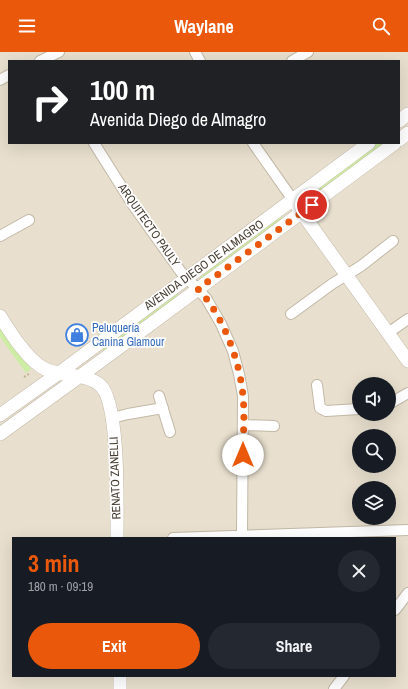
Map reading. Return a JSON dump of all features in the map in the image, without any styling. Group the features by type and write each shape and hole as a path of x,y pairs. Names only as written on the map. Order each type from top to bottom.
{"street":[{"path":"45,60 59,52"},
{"path":"294,60 308,52"},
{"path":"400,120 408,114"},
{"path":"400,139 408,133"},
{"name":"ARQUITECTO PAULY","path":"95,144 134,206 186,278 206,298 221,324 233,351 243,396 242,536"},
{"path":"254,144 408,360"},
{"name":"AVENIDA DIEGO DE ALMAGRO","path":"0,415 368,144"},
{"name":"AVENIDA DIEGO DE ALMAGRO","path":"0,434 394,144"},
{"path":"0,236 29,220"},
{"path":"291,314 346,274 361,266 393,241"},
{"path":"0,316 24,350 40,366 59,373 92,381 100,385"},
{"path":"388,333 408,319"},
{"path":"100,385 97,370 101,360"},
{"name":"RENATO ZANELLI","path":"100,385 107,396 112,418 118,537"},
{"path":"317,385 320,408 322,410 352,409"},
{"path":"396,400 408,393"},
{"path":"159,396 170,432"},
{"path":"112,418 163,408"},
{"path":"243,425 274,426"},
{"path":"207,537 279,536 408,530"},
{"path":"396,609 408,593"},
{"path":"120,677 120,689"},
{"path":"334,689 343,677"}],"path":[{"path":"24,377 32,372"}],"shaded area":[{"path":"0,52 408,52 408,689 0,689"}],"green space":[{"path":"377,144 385,144 314,197 310,195 310,193"},
{"path":"277,218 283,218 201,278 200,275"},
{"path":"176,293 178,295 177,297 104,351 100,348"},
{"path":"0,327 31,369 26,373 0,337"}],"place":[{"name":"Peluquería Canina Glamour","path":"77,335"}],"route":[{"path":"243,455 243,396 233,351 221,324 206,298 198,289 312,205"}]}
